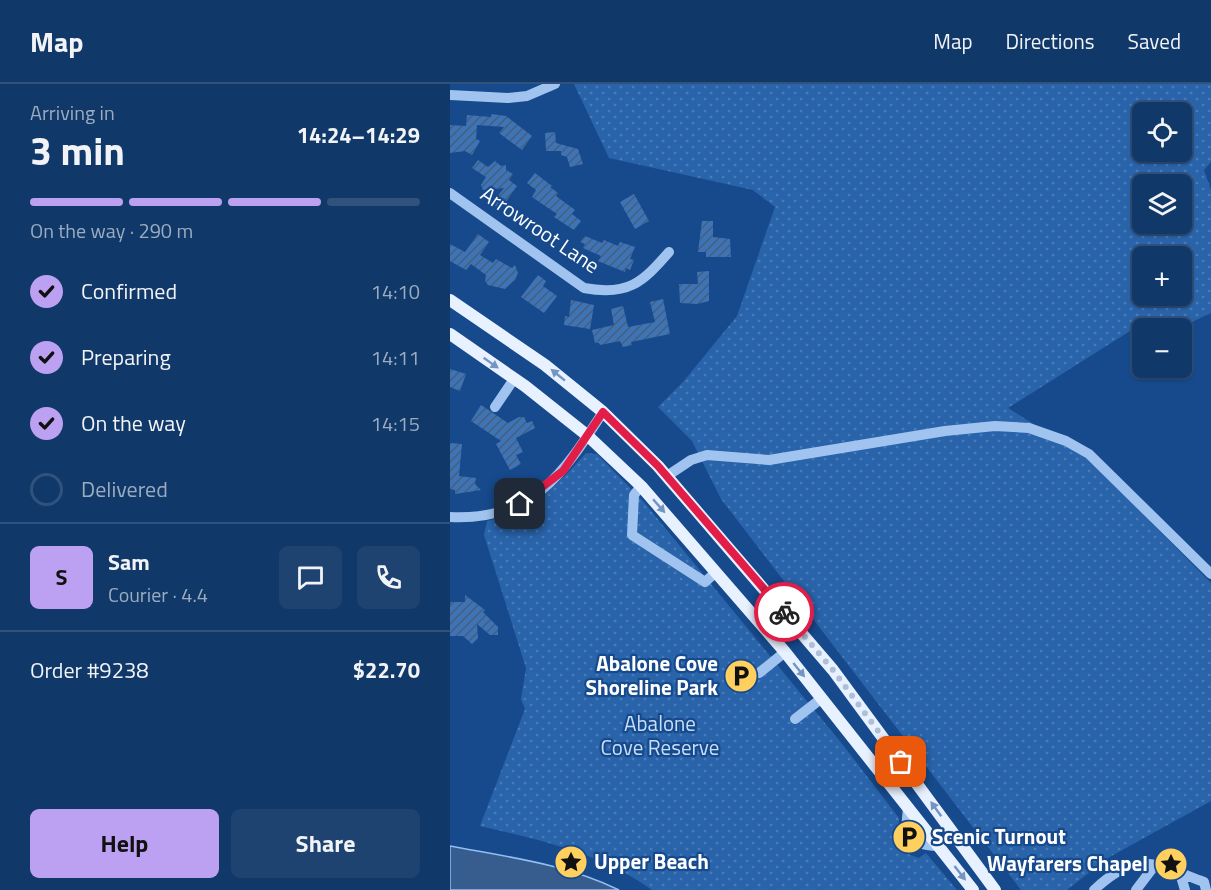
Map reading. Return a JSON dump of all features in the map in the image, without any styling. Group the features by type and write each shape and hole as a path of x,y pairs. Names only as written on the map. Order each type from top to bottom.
{"main road":[{"path":"450,300 545,365 603,412 667,476 833,670 995,890"},
{"path":"450,334 514,379 588,436 641,486 822,698 974,890"}],"street":[{"path":"450,95 518,97 527,96 555,84"},
{"name":"Arrowroot Lane","path":"450,193 584,288 602,291 628,289 645,279 669,252"},
{"path":"495,407 514,379"},
{"path":"450,517 495,514 520,504 563,471 603,412"},
{"path":"667,476 691,460 707,455 769,460 945,431 995,426 1029,428 1066,441 1089,454 1211,574"},
{"path":"641,486 634,495 632,535 705,582 716,572"},
{"path":"759,673 784,652"},
{"path":"795,719 822,698"},
{"path":"1094,890 1121,869 1141,862 1204,882 1206,890"},
{"path":"1136,890 1155,865"},
{"path":"1180,873 1185,890"}],"green space":[{"path":"574,84 1211,84 1211,162 1204,170 1211,190 1211,313 1192,322 1192,318 1132,318 1132,332 1130,331 1008,408 1087,458 1211,583 1211,801 1106,859 1067,890 1021,890 721,499 692,441 658,407 683,382 737,316 775,207 753,190 609,158"},
{"name":"Abalone Cove Reserve","path":"586,453 597,454 643,501 843,745 899,818 898,839 910,855 919,858 926,853 957,890 652,890 612,866 591,857 480,826 525,709 521,699 526,668 484,535 487,521 517,511 542,496"}],"shaded area":[{"path":"450,846 558,868 619,890 450,890"}],"building":[{"path":"491,114 506,116 532,136 522,150 499,133 504,127 477,125 476,139 480,141 472,155 465,151 450,153 450,125 466,126 467,115 491,117"},
{"path":"555,132 556,143 578,149 583,164 570,167 567,157 561,155 561,151 546,151 545,133"},
{"path":"478,160 488,167 495,161 501,166 506,165 506,170 513,174 509,180 517,186 500,210 492,203 504,188 483,190 481,185 486,177 472,168"},
{"path":"535,173 552,186 550,187 558,193 556,196 575,210 572,214 581,221 574,230 554,217 557,214 532,197 536,190 527,183"},
{"path":"634,194 649,221 635,229 620,202"},
{"path":"702,221 713,221 713,237 730,239 731,257 706,257 706,252 698,252"},
{"path":"478,234 489,242 480,255 493,263 496,259 512,268 515,265 518,273 515,280 505,289 488,285 485,281 486,275 471,264 466,270 450,261 450,244 465,252"},
{"path":"585,236 602,243 604,240 618,246 620,242 635,247 630,259 634,260 630,270 626,268 625,272 598,261 601,256 583,248 585,244 580,242"},
{"path":"709,271 709,301 697,304 680,303 679,284 698,284 697,272"},
{"path":"538,275 546,281 543,286 557,296 544,313 521,297"},
{"path":"663,299 670,334 631,342 632,345 623,347 620,341 600,345 595,343 592,330 614,325 611,309 623,306 628,327 655,322 650,302"},
{"path":"571,300 594,305 590,329 564,325 565,316 569,317"},
{"path":"450,369 466,374 460,391 450,387"},
{"path":"481,405 508,423 519,417 524,417 527,423 532,421 535,428 516,438 523,452 516,455 521,464 510,470 496,444 501,441 471,421"},
{"path":"450,443 462,444 459,476 476,478 475,484 481,490 455,494 455,490 450,489"},
{"path":"465,595 485,610 483,612 498,627 498,635 490,635 477,624 478,638 472,644 463,636 450,636 451,602 465,602"}],"way so far":[{"path":"784,612 833,670 901,762"}],"place":[{"name":"Abalone Cove Shoreline Park","path":"741,676"},
{"name":"Scenic Turnout","path":"909,837"},
{"name":"Upper Beach","path":"571,862"},
{"name":"Wayfarers Chapel","path":"1171,864"}],"route":[{"path":"520,504 541,491 563,471 574,458 603,412 658,466 784,612"}]}
